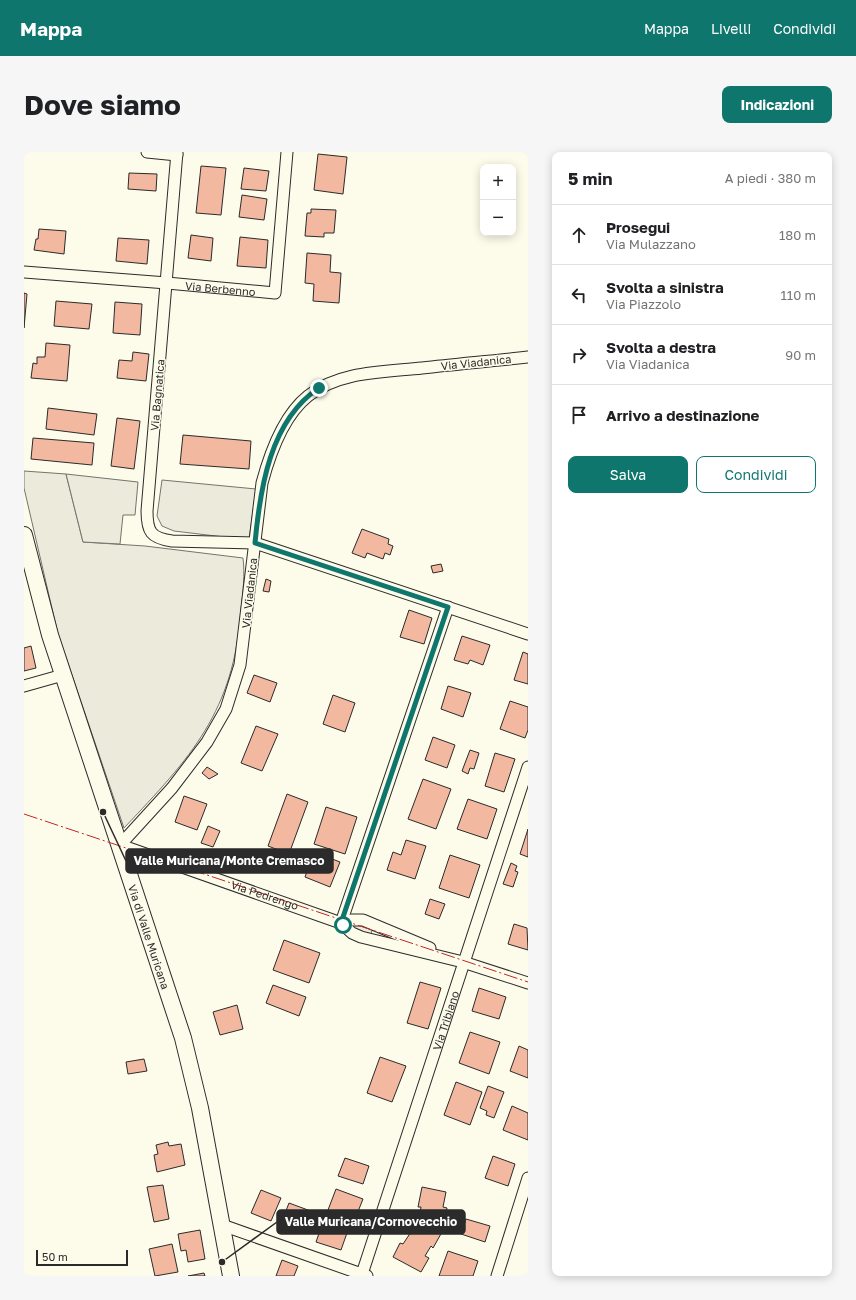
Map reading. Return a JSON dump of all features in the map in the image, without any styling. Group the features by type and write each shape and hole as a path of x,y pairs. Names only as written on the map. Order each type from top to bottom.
{"street":[{"path":"147,152 177,153"},
{"name":"Via Berbenno","path":"24,272 275,293 288,152"},
{"name":"Via Bagnatica","path":"177,153 147,511 148,528 155,536 166,540 255,543"},
{"name":"Via Viadanica","path":"120,845 172,788 207,742 226,709 240,665 259,499 266,468 288,420 302,402 313,392 337,380 366,374 528,357"},
{"name":"Via di Valle Muricana","path":"25,541 45,620 174,1008 193,1073 231,1276"},
{"path":"255,543 528,634"},
{"path":"341,923 448,607"},
{"path":"24,686 63,675"},
{"name":"Via Tribiano","path":"365,1275 463,962 528,767"},
{"name":"Via Pedrengo","path":"120,845 341,923 352,933 463,962 528,983"},
{"name":"Via Pedrengo","path":"341,923 353,919 368,922 463,962"},
{"path":"497,1276 528,1178"},
{"path":"222,1225 365,1275"}],"shaded area":[{"path":"24,471 66,474 83,542 145,546 243,558 243,590 237,645 229,677 219,705 189,755 124,828 58,634 24,488"},
{"path":"66,474 138,482 135,515 123,515 120,544 83,542"},
{"path":"162,480 256,489 249,540 174,531 162,526 157,516"},
{"path":"351,923 373,928 370,936 367,936 350,925"}],"building":[{"path":"318,154 347,157 343,194 314,190"},
{"path":"201,166 226,168 221,215 196,213"},
{"path":"244,168 269,171 266,191 241,189"},
{"path":"129,173 157,174 156,191 128,189"},
{"path":"242,195 267,199 264,220 239,217"},
{"path":"311,209 336,210 334,233 324,233 324,237 305,236 307,213 311,213"},
{"path":"39,229 66,231 64,254 34,250 36,239 38,239"},
{"path":"191,235 213,238 211,261 188,258"},
{"path":"240,237 268,240 266,268 237,266"},
{"path":"118,238 149,240 147,264 116,261"},
{"path":"307,253 331,255 330,272 341,273 339,303 313,301 314,284 305,283"},
{"path":"24,293 27,294 24,328"},
{"path":"56,301 92,304 89,329 54,326"},
{"path":"115,302 142,304 140,335 113,333"},
{"path":"46,343 70,345 67,381 31,378 33,363 37,364 37,357 45,357"},
{"path":"133,352 149,354 146,381 117,378 119,360 132,361"},
{"path":"48,408 97,414 94,435 46,429"},
{"path":"117,418 140,421 134,469 111,466"},
{"path":"183,435 251,441 249,469 180,464"},
{"path":"33,438 94,443 92,465 31,459"},
{"path":"362,529 389,539 388,544 393,546 390,555 385,553 383,559 367,553 365,558 352,553"},
{"path":"441,564 443,571 433,573 431,566"},
{"path":"266,579 271,581 269,592 263,591"},
{"path":"409,610 432,618 424,644 400,637"},
{"path":"462,636 490,645 483,665 470,660 468,664 454,660"},
{"path":"31,646 36,668 24,671 24,648"},
{"path":"523,652 528,654 528,684 514,680"},
{"path":"254,675 277,683 270,702 247,693"},
{"path":"448,686 471,693 463,717 441,709"},
{"path":"333,695 355,703 345,732 323,724"},
{"path":"510,701 528,707 528,730 525,738 500,729"},
{"path":"256,726 278,734 262,771 241,763"},
{"path":"433,737 455,745 447,768 425,760"},
{"path":"470,750 479,753 474,769 470,768 468,774 462,771"},
{"path":"495,753 515,759 504,792 485,786"},
{"path":"207,767 218,774 209,779 202,773"},
{"path":"423,779 451,789 436,829 408,819"},
{"path":"287,794 308,802 289,854 268,846"},
{"path":"184,796 207,804 197,830 175,822"},
{"path":"468,799 497,809 487,839 457,829"},
{"path":"326,807 357,817 345,854 314,844"},
{"path":"208,826 220,831 213,847 201,843"},
{"path":"528,829 528,857 520,854"},
{"path":"406,840 426,846 415,879 387,870 393,852 401,855"},
{"path":"314,852 340,862 330,887 305,877"},
{"path":"450,855 480,865 469,898 439,888"},
{"path":"511,863 517,866 515,871 518,872 513,887 503,884"},
{"path":"430,899 445,904 439,919 425,914"},
{"path":"514,924 527,928 528,950 508,944"},
{"path":"284,940 320,953 309,983 273,970"},
{"path":"420,982 441,988 428,1029 407,1023"},
{"path":"273,985 306,997 299,1016 266,1003"},
{"path":"479,988 506,997 499,1019 472,1011"},
{"path":"237,1005 243,1029 220,1035 213,1012"},
{"path":"470,1032 500,1042 489,1074 459,1063"},
{"path":"519,1046 528,1050 528,1078 510,1071"},
{"path":"380,1057 406,1066 392,1102 367,1093"},
{"path":"144,1059 147,1071 128,1074 126,1062"},
{"path":"456,1082 482,1092 470,1125 444,1115"},
{"path":"488,1086 504,1092 494,1118 486,1115 487,1111 480,1108"},
{"path":"512,1106 528,1113 528,1140 503,1130"},
{"path":"168,1142 169,1146 181,1144 185,1165 157,1172 154,1155 158,1154 156,1145"},
{"path":"493,1156 515,1164 508,1186 485,1178"},
{"path":"345,1158 369,1166 363,1184 338,1176"},
{"path":"163,1185 169,1219 154,1222 147,1187"},
{"path":"422,1187 446,1192 443,1207 447,1208 444,1225 440,1224 437,1230 442,1232 433,1248 431,1246 425,1256 429,1258 421,1272 393,1257 400,1243 403,1244 419,1220 421,1207 418,1207"},
{"path":"336,1189 363,1199 355,1219 328,1210"},
{"path":"261,1190 281,1198 271,1221 251,1213"},
{"path":"289,1203 308,1210 299,1232 280,1226"},
{"path":"466,1219 490,1226 485,1242 461,1234"},
{"path":"323,1222 348,1230 341,1250 316,1242"},
{"path":"200,1230 205,1259 188,1262 186,1250 181,1251 178,1234"},
{"path":"172,1244 178,1272 155,1276 149,1249"},
{"path":"448,1251 478,1261 473,1276 439,1276"},
{"path":"282,1260 298,1266 294,1276 276,1276"},
{"path":"204,1273 205,1276 188,1276"}],"power":[{"path":"24,814 528,982"}],"place":[{"name":"Valle Muricana/Monte Cremasco","path":"103,812"},
{"name":"Valle Muricana/Cornovecchio","path":"222,1262"}],"route":[{"path":"319,388 307,396 291,415 266,468 259,499 255,543 448,607 341,923 343,925"}]}
